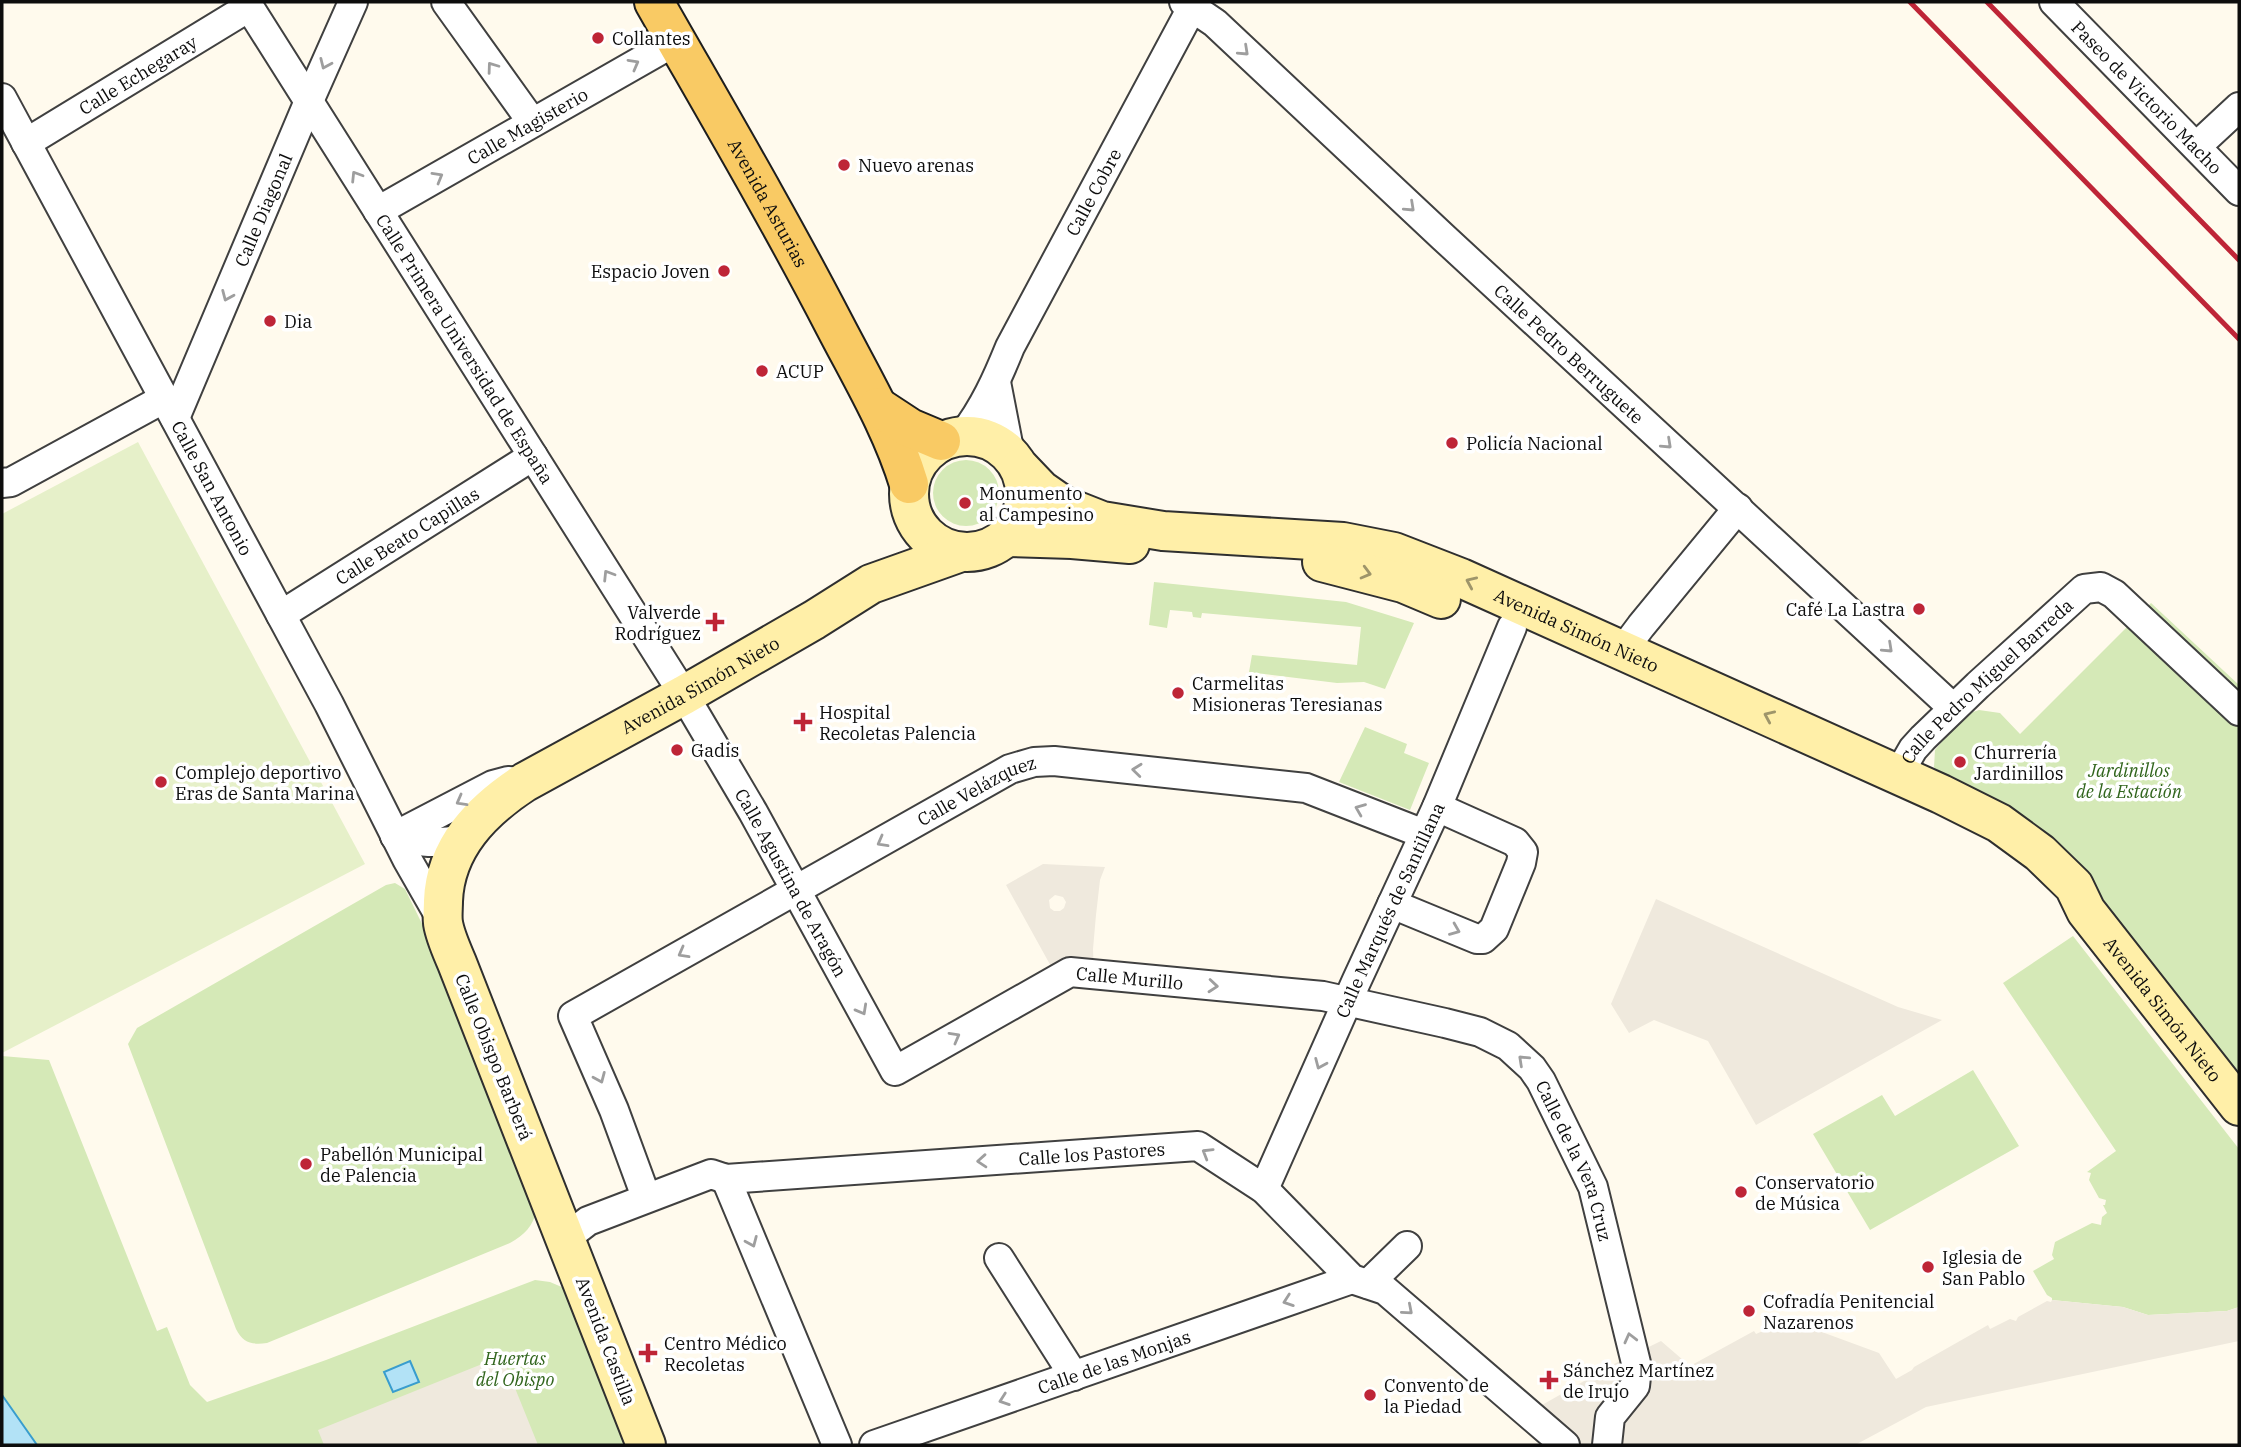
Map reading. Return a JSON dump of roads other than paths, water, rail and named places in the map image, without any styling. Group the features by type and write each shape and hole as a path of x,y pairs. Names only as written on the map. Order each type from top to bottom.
{"main road":[{"name":"Avenida Asturias","path":"654,2 814,286 878,407 902,462 910,498"},
{"path":"878,407 910,428 952,438 980,436 996,443 1015,461 1025,486 1025,505 1018,523 1006,537 985,549 961,552 944,548 930,540 918,527 910,498 919,458 929,449 952,438"},
{"name":"Avenida Simón Nieto","path":"1015,461 1041,490 1064,506 1102,521 1163,531 1343,542 1394,552 1461,578 1623,650 1999,823 2040,853 2074,886 2086,911 2239,1106"},
{"name":"Avenida Simón Nieto","path":"872,584 897,544 910,498"},
{"name":"Avenida Simón Nieto","path":"1006,537 1072,539 1249,553 1327,563 1403,583 1512,627 1994,846 2036,872 2086,911"},
{"name":"Avenida Simón Nieto","path":"443,922 444,892 453,856 477,821 500,799 525,782 684,695 872,584 961,552"},
{"path":"1512,627 1547,633 1598,657 1615,656 1623,650"},
{"path":"1623,650 1622,659 1632,672 1679,691 1693,709"},
{"path":"1789,753 1820,753 1876,779 1899,775 1908,793 1976,824 1994,846"},
{"name":"Calle Obispo Barberá","path":"443,922 566,1238"},
{"name":"Avenida Castilla","path":"566,1238 646,1445"}],"street":[{"name":"Calle Diagonal","path":"170,408 353,2"},
{"path":"446,2 532,122"},
{"name":"Paseo de Victorio Macho","path":"2054,2 2239,191"},
{"name":"Calle Primera Universidad de España","path":"248,4 684,695"},
{"name":"Calle Echegaray","path":"26,143 248,4"},
{"name":"Calle Cobre","path":"952,438 975,419 996,382 1010,347 1190,4"},
{"name":"Calle Pedro Berruguete","path":"1190,4 1215,23 1953,709"},
{"name":"Calle Magisterio","path":"378,211 676,41"},
{"name":"Calle San Antonio","path":"2,98 329,704 418,879"},
{"path":"2197,146 2239,107"},
{"path":"996,382 1015,461"},
{"path":"2,483 11,482 170,408"},
{"name":"Calle Beato Capillas","path":"281,615 533,456"},
{"path":"1623,650 1738,508"},
{"name":"Calle Pedro Miguel Barreda","path":"1899,775 1913,749 2084,589 2101,587 2114,594 2239,711"},
{"name":"Calle Marqués de Santillana","path":"1264,1189 1437,807 1512,627"},
{"name":"Calle Agustina de Aragón","path":"684,695 796,890 895,1071"},
{"name":"Calle Velázquez","path":"646,1197 614,1110 573,1016 1010,769 1034,762 1054,761 1306,788 1424,834"},
{"name":"Avenida Simón Nieto","path":"395,836 493,785 509,781 525,782"},
{"path":"1392,904 1477,939 1483,939 1494,929 1523,852 1515,842 1437,807"},
{"path":"395,836 425,843 463,839"},
{"name":"Calle Obispo Barberá","path":"418,879 443,922"},
{"name":"Calle Murillo","path":"895,1071 1070,972 1323,996 1347,1002"},
{"name":"Calle de la Vera Cruz","path":"1347,1002 1480,1032 1508,1046 1532,1068 1541,1081 1593,1187 1637,1367 1634,1386 1610,1417 1608,1445"},
{"name":"Calle los Pastores","path":"566,1238 588,1221 711,1174 726,1179 1198,1146 1264,1189 1360,1281 1385,1290 1565,1445"},
{"path":"726,1179 837,1445"},
{"path":"1360,1281 1408,1246"},
{"path":"999,1258 1074,1376"},
{"name":"Calle de las Monjas","path":"874,1445 1360,1281"}],"water":[{"path":"410,1361 419,1382 393,1392 384,1372"},
{"path":"2,1395 37,1445 2,1445"}],"railway":[{"path":"1910,2 2239,339"},
{"path":"1987,2 2239,260"}],"place":[{"name":"Collantes","path":"598,38"},
{"name":"Nuevo arenas","path":"844,165"},
{"name":"Espacio Joven","path":"724,271"},
{"name":"Dia","path":"270,321"},
{"name":"ACUP","path":"762,371"},
{"name":"Policía Nacional","path":"1452,443"},
{"name":"Monumento al Campesino","path":"965,503"},
{"name":"Café La Lastra","path":"1919,609"},
{"name":"Valverde Rodríguez","path":"715,622"},
{"name":"Carmelitas Misioneras Teresianas","path":"1178,693"},
{"name":"Hospital Recoletas Palencia","path":"803,722"},
{"name":"Gadis","path":"677,750"},
{"name":"Churrería Jardinillos","path":"1960,762"},
{"name":"Complejo deportivo Eras de Santa Marina","path":"161,782"},
{"name":"Pabellón Municipal de Palencia","path":"306,1164"},
{"name":"Conservatorio de Música","path":"1741,1192"},
{"name":"Iglesia de San Pablo","path":"1928,1267"},
{"name":"Cofradía Penitencial Nazarenos","path":"1749,1311"},
{"name":"Centro Médico Recoletas","path":"648,1353"},
{"name":"Sánchez Martínez de Irujo","path":"1549,1380"},
{"name":"Convento de la Piedad","path":"1370,1395"}],"park label":[{"name":"Jardinillos de la Estación","path":"2129,780"},
{"name":"Huertas del Obispo","path":"515,1368"}]}
